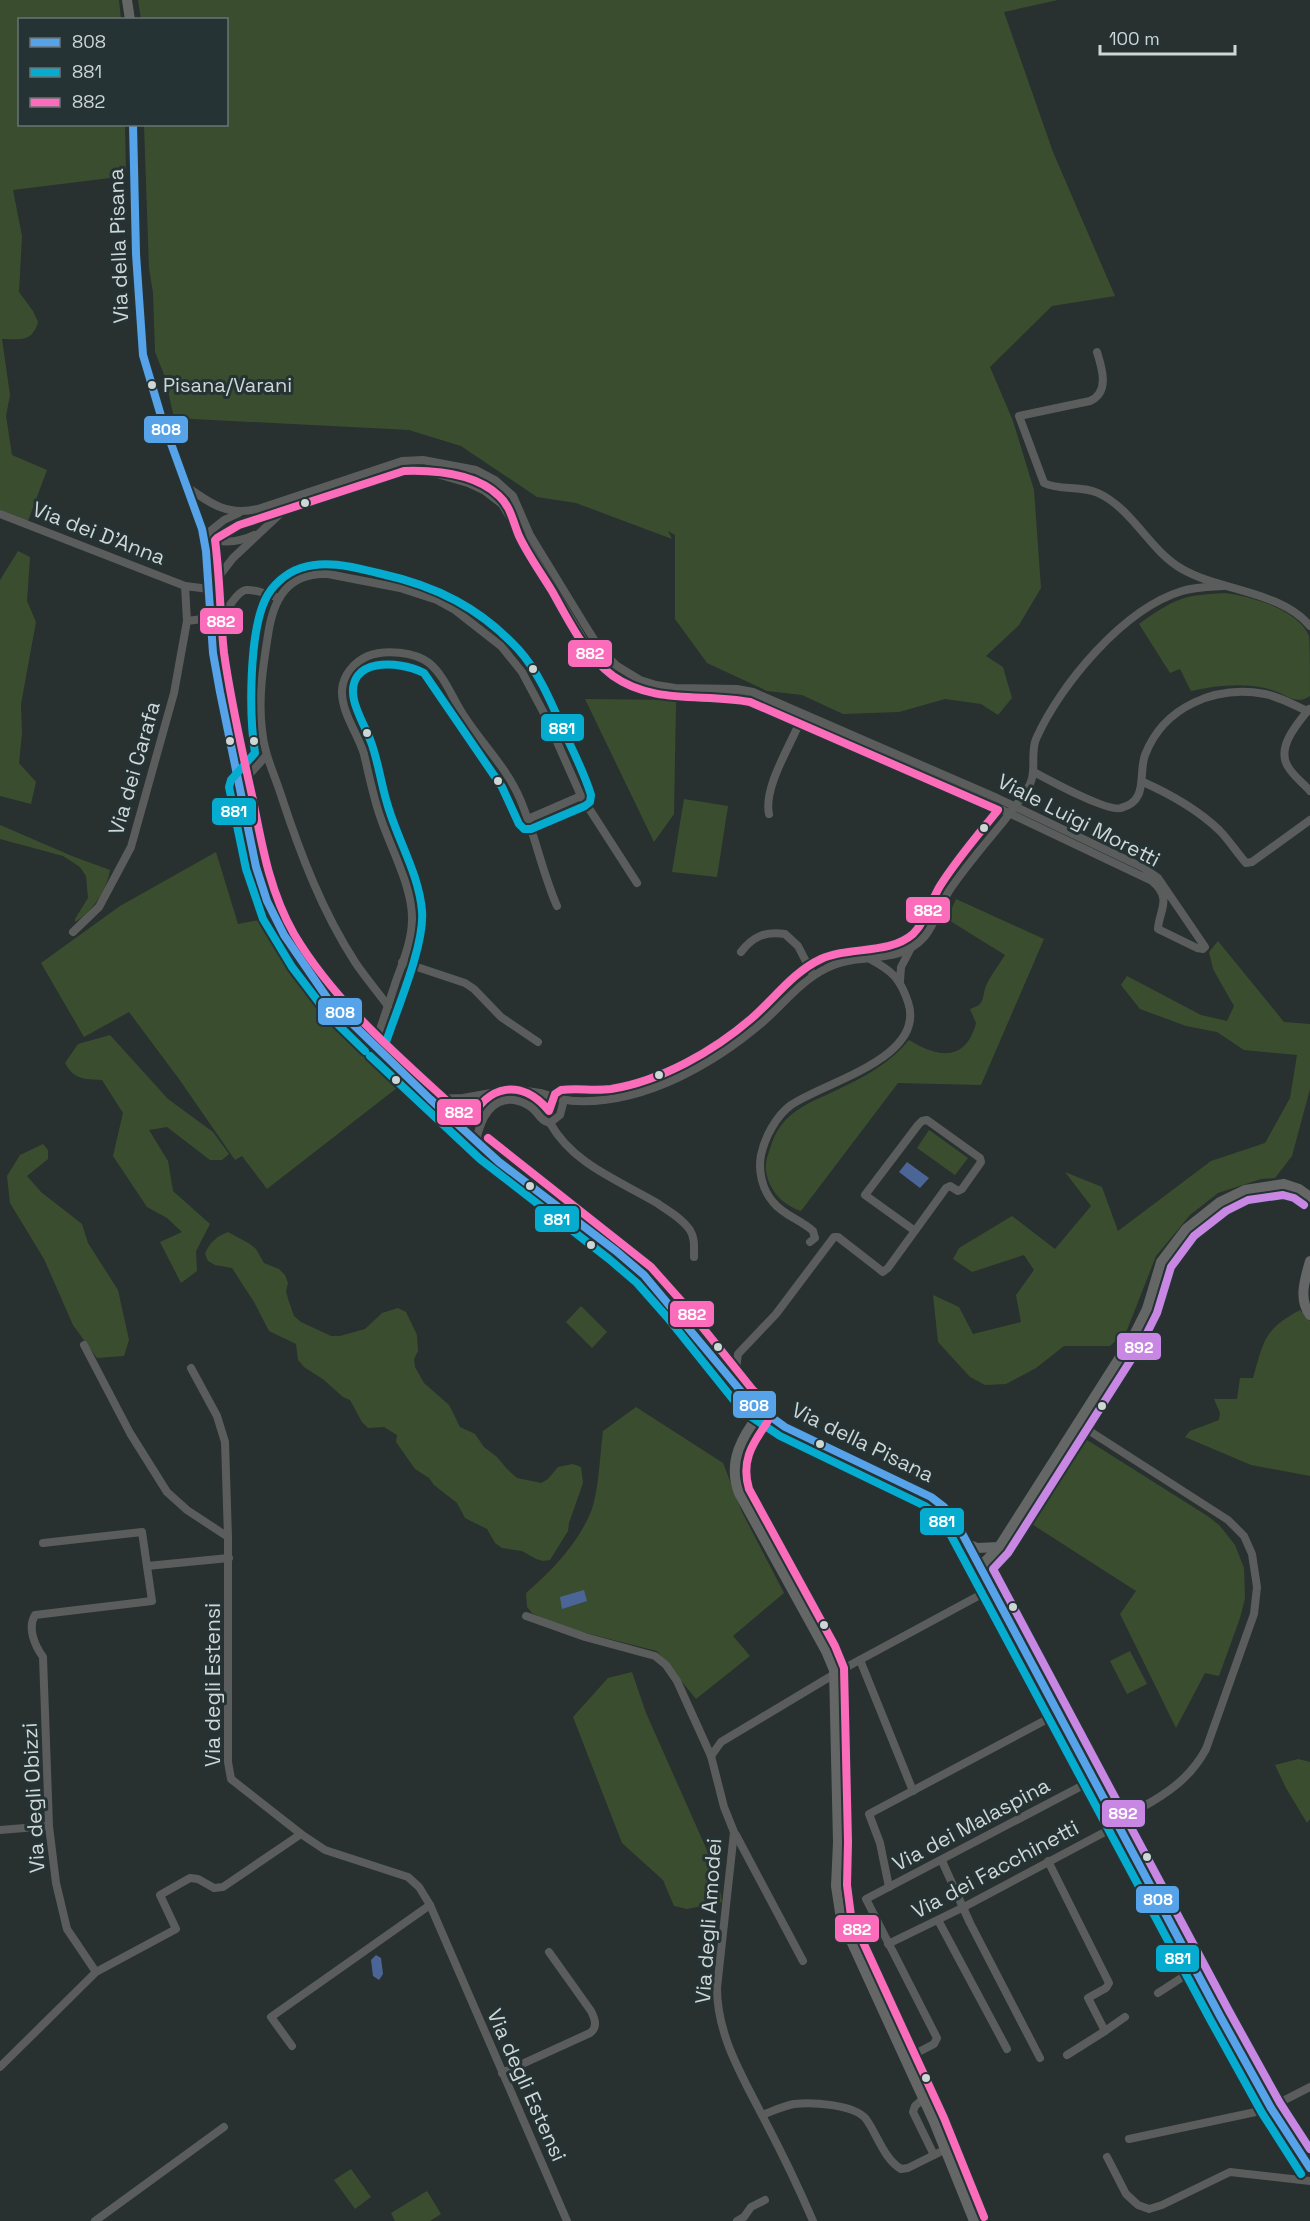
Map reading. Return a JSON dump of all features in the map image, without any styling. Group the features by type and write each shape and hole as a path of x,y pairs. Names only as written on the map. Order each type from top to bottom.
{"main road":[{"path":"127,0 130,18"},
{"name":"Via della Pisana","path":"134,126 136,254 141,344 153,391 204,536 216,673 256,867 273,915 300,961 327,998 374,1046 476,1142 644,1275 679,1314 744,1396 759,1410 793,1431 934,1499 950,1512 1271,2108 1310,2168"},
{"path":"980,1566 999,1547 1140,1323 1161,1262 1191,1225 1220,1202 1245,1190 1284,1184 1299,1188 1310,1197"},
{"path":"1310,1261 1303,1296 1310,1315"},
{"path":"759,1410 737,1451 734,1466 736,1483 751,1515 826,1651 835,1674 838,1906 847,1934 946,2149 974,2221"},
{"path":"968,1544 976,1548 999,1547"},
{"path":"990,1584 999,1547"}],"street":[{"path":"1097,352 1103,376 1102,388 1097,397 1090,401 1019,416 1045,484 1097,492 1127,515 1174,564 1223,586 1244,591 1288,608 1310,626"},
{"name":"Viale Luigi Moretti","path":"260,533 228,542 217,542 204,536 224,520 241,512 258,509 387,464 408,460 441,463 476,470 501,484 515,499 530,535 585,626 604,653 620,668 646,682 668,687 747,690 802,718 1012,810 1144,868 1158,878 1205,945 1204,948 1197,948 1158,929 1163,896 1159,887 1152,880 1012,810"},
{"name":"Viale Luigi Moretti","path":"209,589 226,566 277,516 289,508 385,475 417,469 448,476 480,488 497,499 506,509 589,649 615,676 638,688 657,694 744,698 802,718"},
{"path":"448,476 457,471 468,473 487,481 515,499"},
{"path":"186,486 213,504 228,511 241,512"},
{"name":"Via dei D’Anna","path":"0,514 185,586 209,589"},
{"path":"388,1006 356,963 327,910 308,870 266,756 260,702 269,626 273,608 279,598 298,580 323,574 409,591 450,606 496,642 520,667 546,717 581,795 637,883"},
{"name":"Via dei Carafa","path":"73,932 99,907 130,847 174,693 187,621 185,586"},
{"path":"810,1242 815,1238 813,1231 779,1209 765,1190 760,1171 762,1150 770,1131 789,1106 872,1064 901,1040 907,1029 910,1013 900,981 901,967 912,947 927,933 950,890 1027,790 1034,772 1033,748 1043,725 1069,683 1097,650 1128,623 1165,598 1185,590 1223,586"},
{"path":"212,634 242,591 248,590 279,598"},
{"path":"187,621 210,618"},
{"path":"374,1046 402,962 412,921 410,899 380,816 359,740 343,701 344,681 352,667 366,657 382,652 414,656 431,665 466,719 512,782 528,819 546,880 557,906"},
{"path":"1034,772 1113,809 1121,809 1131,804 1141,792 1144,757 1153,739 1173,715 1195,701 1208,696 1230,693 1263,694 1309,710 1288,740 1284,753 1289,767 1310,791"},
{"path":"769,814 767,804 770,790 802,718"},
{"path":"239,786 266,756"},
{"path":"1143,782 1167,793 1205,819 1221,832 1246,863 1252,862 1310,820"},
{"path":"528,819 581,795"},
{"path":"1162,913 1176,905"},
{"path":"1175,938 1185,935 1189,924"},
{"path":"741,952 748,943 760,935 785,934 798,946 813,975"},
{"path":"430,1099 478,1096 513,1089 564,1100 593,1101 628,1096 684,1073 720,1053 749,1033 813,975 830,966 843,962 889,957 912,947"},
{"path":"870,959 886,968 900,981"},
{"path":"402,962 465,983 501,1017 538,1042"},
{"path":"533,1108 540,1094"},
{"path":"478,1096 486,1112"},
{"path":"476,1142 486,1112 495,1104 507,1100 517,1101 533,1108 543,1120 550,1123 556,1135 573,1153 682,1221 693,1235 694,1257"},
{"path":"550,1123 560,1115 564,1100"},
{"path":"759,1410 755,1393 736,1369 737,1356 776,1314 834,1237 838,1237 884,1272 915,1231 946,1188 950,1186 958,1191 962,1189 981,1162 980,1158 927,1120 918,1125 865,1195 915,1231"},
{"path":"84,1346 124,1422 167,1492 187,1510 228,1537"},
{"name":"Via degli Estensi","path":"191,1368 217,1416 225,1442 229,1557 229,1772 234,1784 301,1834 330,1852 411,1879 421,1889 567,2221"},
{"name":"Via dei Facchinetti","path":"888,1944 964,1907 1118,1825 1128,1815 1179,1784 1189,1775 1202,1756 1252,1623 1257,1597 1256,1571 1248,1545 1228,1520 1077,1423"},
{"path":"43,1543 142,1532 147,1566 229,1557"},
{"name":"Via degli Obizzi","path":"96,1972 73,1939 64,1921 56,1883 49,1826 43,1657 34,1641 31,1623 35,1615 152,1601 147,1566"},
{"path":"711,1756 720,1742 990,1584"},
{"name":"Via degli Amodei","path":"526,1616 585,1637 655,1656 666,1665 677,1681 711,1756 724,1807 734,1832 717,2004 728,2045 813,2221"},
{"path":"860,1660 913,1791"},
{"path":"889,1887 880,1843 869,1814 1057,1714"},
{"name":"Via dei Malaspina","path":"888,1944 866,1899 1093,1780"},
{"path":"0,1830 49,1826"},
{"path":"734,1832 803,1961"},
{"path":"0,2067 96,1972 176,1929 160,1895 190,1878 198,1879 214,1888 223,1887 301,1834"},
{"path":"942,1861 994,1972 1040,2058"},
{"path":"1048,1861 1110,1983 1106,1988 1088,1998 1105,2031"},
{"path":"292,2046 271,2017 430,1905"},
{"path":"938,1920 1007,2049"},
{"path":"888,1944 937,2038 934,2044 905,2059"},
{"path":"502,2073 590,2033 594,2028 595,2020 591,2011 549,1952"},
{"path":"1158,1994 1195,1969"},
{"path":"1067,2055 1125,2018"},
{"path":"1129,2139 1271,2108 1310,2087"},
{"path":"923,2099 915,2106 914,2112 934,2155"},
{"path":"762,2115 796,2104 844,2108 864,2117 898,2168 908,2168 946,2149"},
{"path":"95,2221 224,2127"},
{"path":"1107,2157 1126,2194 1145,2209 1155,2208 1230,2172 1310,2181"},
{"path":"737,2221 744,2217 751,2207 765,2200"}],"green space":[{"path":"0,0 119,0 121,18 18,18 18,126 125,126 126,176 13,190 22,236 19,292 38,322 29,337 2,339 10,395 6,416 12,455 47,470 28,521 0,510"},
{"path":"138,0 1058,0 1004,12 1053,152 1115,296 1052,306 990,367 1013,421 1034,490 1041,588 1019,625 986,656 1003,667 1012,698 998,715 981,704 945,699 899,712 843,714 802,695 767,691 707,663 675,619 675,535 668,531 672,539 576,503 537,497 461,446 409,430 174,418 165,377 155,352 153,293 149,268 144,126 228,126 228,18 141,18"},
{"path":"18,551 30,557 27,601 36,622 21,704 22,733 19,763 36,782 31,804 0,796 0,580"},
{"path":"1225,593 1247,597 1273,606 1304,627 1309,636 1310,696 1297,700 1265,688 1244,685 1191,691 1180,669 1170,673 1139,624 1179,600 1198,595"},
{"path":"585,699 676,700 674,814 654,842"},
{"path":"684,799 728,806 717,877 672,872"},
{"path":"0,825 110,870 102,893 81,918 75,922 88,898 86,876 80,867 63,856 0,839"},
{"path":"216,852 238,924 264,919 284,956 308,992 402,1084 267,1189 242,1156 235,1160 129,1012 84,1037 41,963 120,906"},
{"path":"956,899 1044,939 981,1085 898,1083 801,1211 794,1208 774,1191 770,1185 766,1168 767,1157 775,1136 790,1116 810,1103 871,1072 887,1061 909,1040 930,1050 950,1053 965,1045 971,1036 976,1023 970,1009 981,1003 988,982 1005,955 947,919"},
{"path":"1218,941 1284,1022 1310,1024 1310,1089 1292,1156 1275,1178 1261,1179 1218,1193 1190,1215 1156,1256 1127,1330 1110,1346 1064,1346 1036,1368 1006,1384 985,1385 970,1377 938,1342 933,1295 959,1307 973,1334 1021,1322 1016,1295 1034,1270 1024,1255 972,1272 953,1259 959,1248 1012,1216 1055,1249 1091,1206 1065,1172 1102,1187 1118,1231 1211,1161 1265,1143 1290,1098 1297,1055 1244,1050 1217,1032 1186,1026 1140,1009 1121,985 1127,976 1201,1015 1227,1021 1234,1006 1213,969 1209,952"},
{"path":"110,1035 168,1099 213,1132 229,1154 222,1160 210,1160 167,1127 149,1130 168,1161 173,1191 210,1224 196,1251 197,1271 181,1283 160,1242 182,1232 167,1218 147,1207 113,1156 123,1113 102,1080 76,1076 65,1063 78,1044"},
{"path":"929,1130 968,1158 955,1175 917,1148"},
{"path":"43,1144 48,1150 48,1159 27,1176 41,1192 82,1224 88,1243 118,1290 129,1340 124,1356 97,1358 73,1325 44,1259 10,1203 7,1176 20,1155"},
{"path":"228,1232 250,1244 256,1249 264,1263 279,1269 285,1275 288,1283 286,1291 294,1316 301,1322 331,1336 340,1336 365,1329 382,1313 398,1308 406,1312 417,1335 418,1351 414,1359 415,1367 424,1383 449,1405 460,1427 475,1434 484,1447 517,1478 541,1483 548,1479 558,1467 573,1464 581,1467 583,1483 568,1531 550,1560 536,1559 522,1551 502,1548 495,1543 487,1529 465,1518 457,1503 434,1485 429,1478 415,1469 396,1442 397,1435 384,1427 368,1428 362,1422 350,1400 304,1367 298,1360 296,1344 269,1331 232,1268 215,1265 208,1261 205,1254 211,1243"},
{"path":"581,1306 607,1332 592,1348 566,1322"},
{"path":"1300,1310 1310,1321 1310,1476 1251,1465 1185,1437 1190,1431 1219,1420 1220,1413 1214,1399 1237,1399 1240,1378 1253,1378 1267,1338 1279,1324"},
{"path":"636,1407 723,1463 742,1512 784,1593 733,1636 750,1656 696,1699 657,1651 554,1625 532,1613 527,1607 526,1593 564,1555 587,1521 598,1481 603,1431"},
{"path":"1084,1438 1209,1517 1220,1526 1235,1545 1244,1568 1245,1598 1219,1676 1205,1673 1176,1728 1120,1614 1136,1591 1027,1521 1077,1441"},
{"path":"1130,1651 1147,1684 1127,1694 1110,1661"},
{"path":"632,1672 646,1713 718,1875 722,1902 687,1909 674,1906 663,1880 622,1843 573,1717 608,1678"},
{"path":"1298,1759 1310,1762 1310,1819 1307,1823 1275,1765"},
{"path":"351,2169 371,2197 355,2209 334,2180"},
{"path":"427,2191 441,2214 430,2221 395,2221 391,2213"}],"water":[{"path":"907,1162 929,1178 920,1188 899,1172"},
{"path":"584,1590 587,1601 562,1609 560,1597"},
{"path":"376,1955 381,1958 383,1974 379,1980 373,1976 371,1960"}],"transit line":[{"name":"808","path":"133,126 136,254 143,355 161,416 202,529 206,551 213,653 220,692 256,867 267,901 284,935 330,1002 499,1162 644,1275 749,1401 785,1427 931,1497 944,1507 956,1522 1220,2016 1271,2108 1310,2168"},
{"name":"882","path":"404,471 454,474 478,482 499,496 509,510 526,550 578,637 594,658 613,676 629,685 662,695 750,702 998,810 947,876 913,934 892,945 832,955 811,964 737,1030 704,1053 668,1072 611,1089 561,1090 555,1094 549,1111 539,1100 528,1093 506,1090 495,1093 486,1100 477,1109 470,1122 353,1011 331,986 294,934 279,902 264,852 237,727 224,653 215,540 239,525 404,471"},
{"name":"881","path":"365,1051 330,1017 292,967 263,919 246,869 229,787 231,780 255,753 251,697 253,654 265,600 271,589 285,576 311,565 342,565 421,585 473,610 503,634 526,658 539,679 580,765 591,795 590,802 585,806 531,829 524,829 519,824 502,787 424,673 388,664 366,669 358,676 353,686 355,705 369,737 391,816 417,884 422,911 422,925 415,958 386,1042"},
{"name":"881","path":"370,1056 480,1159 637,1283 736,1403 750,1416 780,1436 925,1506 937,1515 947,1528 1211,2021 1262,2113 1301,2174"},
{"name":"882","path":"488,1138 651,1267 752,1389 771,1408 767,1422 751,1449 746,1474 749,1489 835,1646 844,1668 847,1885 851,1916 944,2118 984,2217"},
{"name":"892","path":"1304,1205 1294,1198 1283,1195 1248,1200 1226,1211 1194,1236 1171,1267 1157,1313 1143,1341 1008,1553 993,1569 1229,2011 1280,2103 1310,2149"}],"place":[{"name":"Pisana/Varani","path":"152,385"}]}
